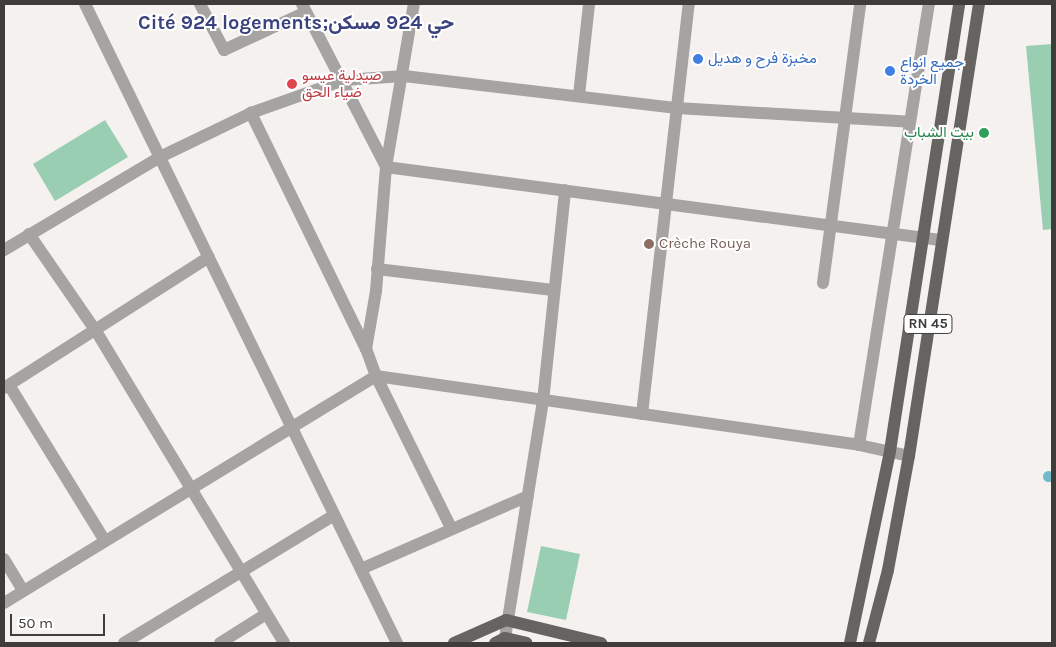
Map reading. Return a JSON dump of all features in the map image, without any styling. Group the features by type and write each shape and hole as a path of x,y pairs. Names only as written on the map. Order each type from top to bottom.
{"main road":[{"name":"RN 45","path":"850,643 890,451 921,239 959,4"},
{"name":"RN 45","path":"869,643 888,570 909,456 940,240 978,4"},
{"path":"454,643 506,620 601,643"},
{"path":"500,641 526,643"}],"street":[{"path":"85,4 333,516 397,643"},
{"path":"200,4 224,50 304,8 344,80 365,129 386,167"},
{"path":"366,349 386,201 386,167 404,76 414,4"},
{"path":"579,95 589,4"},
{"path":"642,414 664,202 689,4"},
{"path":"823,284 829,226 846,118 860,4"},
{"path":"859,445 929,4"},
{"path":"4,250 160,157 251,113 344,80 404,76 579,95 677,108 910,122"},
{"path":"251,113 366,349 376,376 451,528"},
{"path":"386,167 664,202 921,239 940,240"},
{"path":"500,641 506,620 543,401 553,290 565,190"},
{"path":"29,234 96,331 284,643"},
{"path":"106,541 7,386 96,331 209,257"},
{"path":"377,269 553,290"},
{"path":"4,603 376,376 859,445 909,456"},
{"path":"361,569 451,528 528,496"},
{"path":"124,643 333,516"},
{"path":"4,559 23,591"},
{"path":"220,643 266,614"}],"green space":[{"path":"1052,44 1052,229 1043,230 1026,46"},
{"path":"105,120 128,157 55,201 33,164"},
{"path":"541,546 580,554 566,620 527,612"}],"water":[{"path":"1048,470 1054,476 1048,482 1042,476"}],"place":[{"name":"مخبزة فرح و هديل","path":"698,59"},
{"name":"جميع انواع الخردة","path":"890,71"},
{"name":"صيدلية عيسو ضياء الحق","path":"292,84"},
{"name":"بيت الشباب","path":"984,133"},
{"name":"Crèche Rouya","path":"649,244"}],"district":[{"name":"Cité 924 logements;حي 924 مسكن","path":"296,22"}]}
